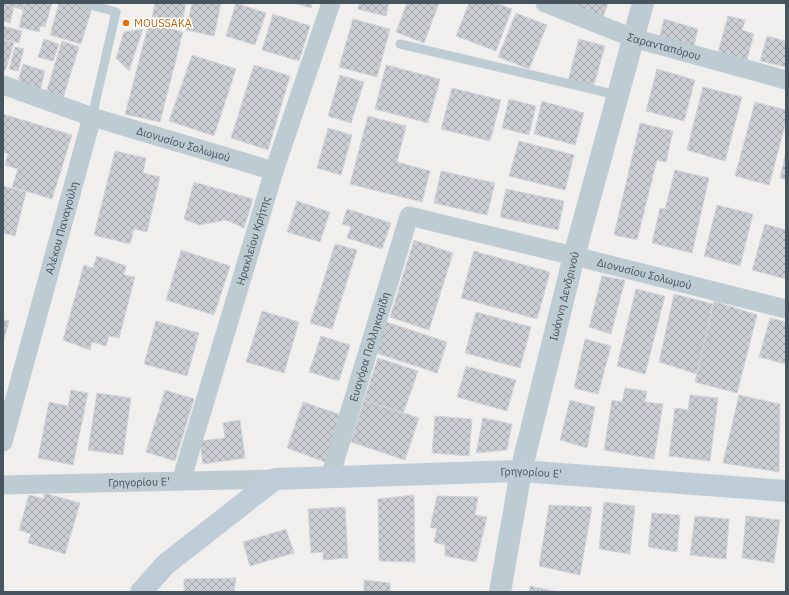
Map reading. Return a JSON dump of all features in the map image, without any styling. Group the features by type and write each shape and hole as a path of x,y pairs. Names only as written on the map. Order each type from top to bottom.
{"main road":[{"name":"Γρηγορίου Ε'","path":"275,479 521,471 786,491"},
{"path":"142,592 166,564 275,479"}],"street":[{"name":"Ηρακλείου Κρήτης","path":"181,481 274,171 331,3"},
{"name":"Σαρανταπόρου","path":"545,3 632,38 786,80"},
{"name":"Ιωάννη Δενδρινού","path":"500,592 521,471 574,256 632,38 643,3"},
{"name":"Διονυσίου Σολωμού","path":"3,85 92,117 274,171"},
{"name":"Αλέκου Παναγούλη","path":"3,442 92,117"},
{"name":"Διονυσίου Σολωμού","path":"409,216 786,309"},
{"name":"Ευαγόρα Παλληκαρίδη","path":"330,477 409,216"},
{"name":"Γρηγορίου Ε'","path":"3,485 275,479"}],"lane":[{"name":"Αλέκου Παναγούλη","path":"82,3 116,12 92,117"},
{"path":"400,44 617,95"}],"building":[{"path":"3,3 25,3 23,10 14,7 10,23 3,21"},
{"path":"25,3 52,3 45,27 40,26 39,32 19,27"},
{"path":"59,3 76,3 92,8 81,44 50,35"},
{"path":"155,3 186,3 182,23 152,17"},
{"path":"192,3 221,4 214,36 186,30"},
{"path":"236,3 266,13 255,45 226,36"},
{"path":"294,3 312,3 311,8"},
{"path":"359,3 389,3 386,16 358,9"},
{"path":"407,3 439,3 424,43 396,32"},
{"path":"469,3 496,3 512,9 496,51 456,36"},
{"path":"567,3 608,3 603,17"},
{"path":"516,13 547,25 529,69 498,57"},
{"path":"273,14 310,26 299,61 262,50"},
{"path":"728,16 745,20 742,30 754,34 747,60 718,52"},
{"path":"353,19 390,29 377,77 339,67"},
{"path":"664,19 698,29 693,49 659,39"},
{"path":"149,23 183,32 160,122 125,114"},
{"path":"3,26 22,31 19,43 3,39"},
{"path":"143,29 129,71 116,58 124,32"},
{"path":"767,36 786,41 786,67 760,61"},
{"path":"44,39 59,44 53,61 38,57"},
{"path":"579,39 605,46 593,88 568,81"},
{"path":"3,40 14,43 6,69 3,71"},
{"path":"62,41 79,47 63,98 46,93"},
{"path":"15,47 24,49 18,71 9,69"},
{"path":"192,55 236,69 214,136 169,121"},
{"path":"23,64 45,71 40,91 17,85"},
{"path":"254,65 290,76 268,150 231,138"},
{"path":"386,65 440,79 428,123 375,109"},
{"path":"657,69 695,80 684,121 646,111"},
{"path":"340,75 364,82 351,123 328,116"},
{"path":"703,87 742,97 725,161 687,150"},
{"path":"452,88 501,100 490,141 441,129"},
{"path":"509,99 536,106 529,135 502,128"},
{"path":"542,101 584,113 575,145 534,134"},
{"path":"755,102 786,110 786,122 769,185 735,176"},
{"path":"3,114 72,135 52,199 12,187 18,169 5,165 8,154 3,152"},
{"path":"368,116 406,126 397,162 430,171 422,202 350,184"},
{"path":"640,123 673,131 666,162 657,160 637,240 614,235"},
{"path":"328,128 352,135 341,175 317,168"},
{"path":"519,141 574,155 565,190 509,176"},
{"path":"115,151 146,158 143,173 160,177 147,232 134,229 130,244 94,235"},
{"path":"786,152 786,180 780,178"},
{"path":"675,170 709,178 692,253 652,243 660,208 665,209"},
{"path":"441,171 495,183 487,215 434,203"},
{"path":"194,182 253,199 244,228 226,220 199,225 184,219"},
{"path":"3,186 26,192 15,236 3,233"},
{"path":"506,189 564,201 558,230 500,217"},
{"path":"297,201 330,212 320,242 287,232"},
{"path":"717,205 753,214 740,266 704,256"},
{"path":"347,209 391,223 382,249 347,238 351,227 342,224"},
{"path":"765,224 786,230 786,279 752,270"},
{"path":"414,240 453,253 429,330 390,317"},
{"path":"335,244 357,250 332,329 310,323"},
{"path":"181,250 230,266 214,315 166,300"},
{"path":"474,251 550,272 537,319 461,298"},
{"path":"97,256 126,266 124,275 135,277 119,338 109,336 106,346 92,342 90,350 63,340 84,265 93,268"},
{"path":"602,276 625,280 611,334 589,327"},
{"path":"636,289 665,296 645,374 617,366"},
{"path":"674,294 713,304 697,374 659,362"},
{"path":"714,301 757,315 737,393 695,382"},
{"path":"262,311 299,322 284,373 246,362"},
{"path":"476,312 531,327 520,368 465,353"},
{"path":"770,318 786,322 786,364 759,357"},
{"path":"3,320 9,321 3,343"},
{"path":"156,321 199,333 187,376 144,364"},
{"path":"386,322 447,342 437,373 376,353"},
{"path":"321,336 350,345 339,381 309,372"},
{"path":"585,339 611,346 598,394 574,388"},
{"path":"378,358 418,371 403,414 364,400"},
{"path":"466,366 516,380 507,411 457,397"},
{"path":"625,388 647,391 645,402 663,404 654,459 604,450 612,400 622,402"},
{"path":"71,390 88,393 73,465 38,458 49,402 68,406"},
{"path":"165,390 194,399 175,461 146,452"},
{"path":"97,393 131,398 123,455 88,450"},
{"path":"690,395 718,398 710,461 669,456 675,408 688,410"},
{"path":"739,395 780,404 779,472 723,463"},
{"path":"364,400 419,418 405,460 351,442"},
{"path":"570,400 595,407 587,448 560,440"},
{"path":"303,402 341,415 325,462 287,448"},
{"path":"435,416 472,419 469,456 432,453"},
{"path":"483,418 512,424 507,450 476,453"},
{"path":"240,420 245,458 203,464 200,441 225,438 223,423"},
{"path":"44,493 80,503 65,554 28,543 31,534 19,530 29,495 44,499"},
{"path":"414,495 415,562 379,561 378,499"},
{"path":"437,496 478,497 475,515 487,517 476,562 445,556 445,545 434,542 437,528 430,528"},
{"path":"604,502 635,506 630,554 599,549"},
{"path":"549,505 592,507 580,575 539,566"},
{"path":"345,507 348,558 323,560 323,552 311,553 308,509"},
{"path":"652,513 680,515 677,552 648,547"},
{"path":"695,516 729,519 726,559 690,555"},
{"path":"746,516 780,520 774,563 742,558"},
{"path":"286,529 294,553 250,566 243,542"},
{"path":"236,578 234,592 184,592 184,579"},
{"path":"364,580 390,583 390,592 364,592"},
{"path":"530,586 559,592 529,592"}],"place":[{"name":"MOUSSAKA","path":"126,23"}]}
